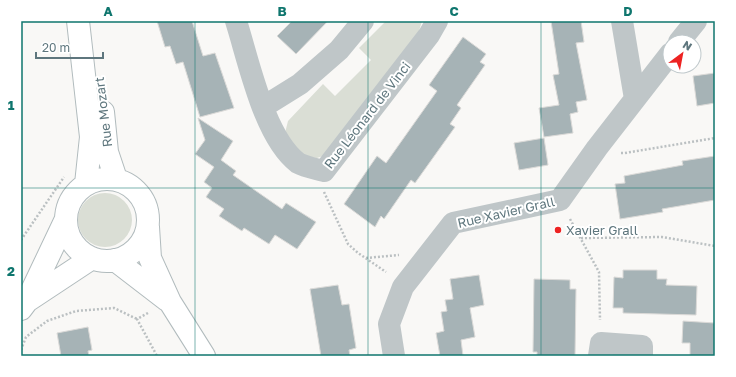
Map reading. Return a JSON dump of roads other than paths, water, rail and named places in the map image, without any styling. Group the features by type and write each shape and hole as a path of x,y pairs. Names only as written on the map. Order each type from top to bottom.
{"street":[{"name":"Rue Mozart","path":"77,179 91,137 78,21"},
{"name":"Rue Mozart","path":"93,21 108,152 116,179"},
{"name":"Rue Léonard de Vinci","path":"236,21 263,107 277,140 299,163 324,171 429,35 437,21"},
{"path":"263,107 300,84 339,50 364,21"},
{"path":"622,21 636,99"},
{"path":"685,34 696,21"},
{"name":"Rue Xavier Grall","path":"394,356 390,324 403,287 453,223 560,200 597,148 662,65"},
{"path":"23,301 66,218 68,205 75,193 77,179 116,179 137,191 144,201 148,213 150,258 160,306"},
{"path":"66,218 73,243 92,258 103,261 115,260 131,254 142,242 148,226"},
{"path":"23,301 92,258"},
{"path":"115,260 160,306 204,356"},
{"path":"600,349 642,346 642,356"}],"place":[{"name":"Xavier Grall","path":"558,230"}]}
